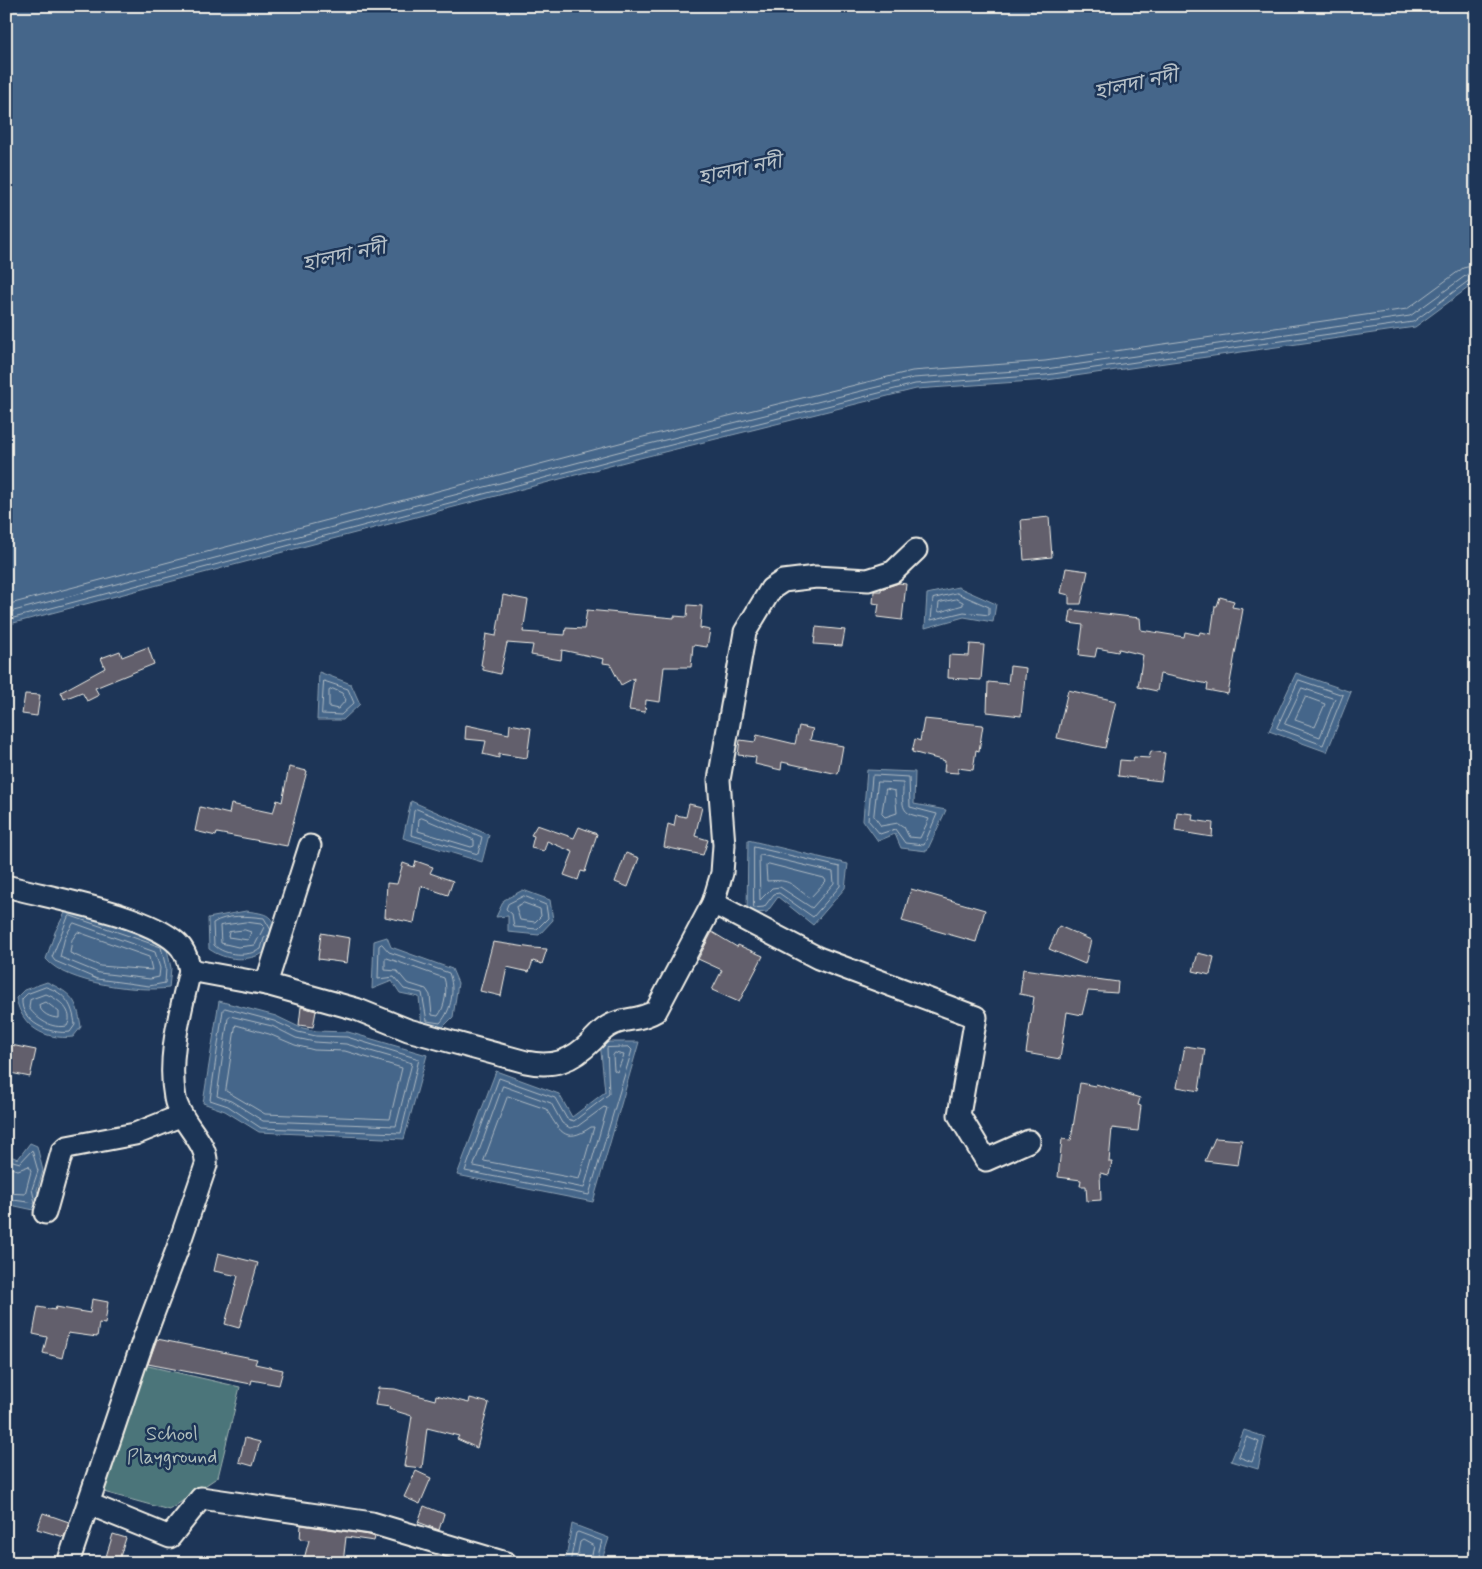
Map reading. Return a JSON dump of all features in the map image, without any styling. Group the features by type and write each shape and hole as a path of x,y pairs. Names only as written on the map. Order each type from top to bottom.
{"street":[{"path":"190,970 266,984 356,1009 408,1030 542,1065 556,1064 582,1052 608,1026 618,1022 644,1018 656,1011 713,903 722,873 724,845 719,780 745,632 771,589 783,581 816,577 868,580 893,572 916,550"},
{"path":"266,984 310,846"},
{"path":"6,886 124,917 154,927 178,943 187,956 190,970 173,1058 175,1099 180,1116 205,1151 206,1166 178,1250 144,1338 68,1563"},
{"path":"713,903 818,958 976,1017 959,1115 986,1160 1030,1142"},
{"path":"45,1213 62,1152 67,1147 135,1134 180,1116"},
{"path":"89,1504 170,1537 201,1498 372,1523 506,1563"}],"green space":[{"name":"School Playground","path":"144,1365 240,1387 218,1477 169,1510 100,1491"}],"water":[{"name":"হালদা নদী","path":"6,6 1476,6 1476,282 1415,327 1047,380 916,389 636,459 6,625"},
{"path":"958,587 996,604 993,622 964,617 925,628 927,594"},
{"path":"319,672 351,684 360,704 343,720 317,720"},
{"path":"1296,673 1351,692 1327,752 1269,731"},
{"path":"867,770 915,772 914,804 946,810 927,851 901,848 895,834 878,841 863,820"},
{"path":"411,801 489,835 482,862 403,838"},
{"path":"748,840 848,864 845,888 813,925 778,897 767,912 747,914"},
{"path":"523,890 550,900 553,920 539,935 508,932 508,916 496,917 504,900"},
{"path":"67,909 166,944 171,968 169,988 140,989 104,984 70,975 56,968 46,959 55,932"},
{"path":"246,911 265,914 274,924 278,937 268,941 265,952 244,959 237,959 223,956 209,949 208,918"},
{"path":"387,937 391,947 452,969 458,983 453,1017 442,1028 422,1027 419,997 400,993 392,981 372,989 374,941"},
{"path":"47,982 68,994 78,1010 81,1027 73,1037 44,1034 36,1030 23,1017 16,998 24,990"},
{"path":"219,1001 276,1016 299,1027 316,1031 348,1032 427,1055 404,1139 259,1132 225,1111 203,1103"},
{"path":"600,1042 639,1042 593,1202 457,1175 496,1071 559,1094 572,1117 605,1092"},
{"path":"6,1140 10,1156 18,1159 30,1143 37,1146 43,1171 37,1190 42,1204 34,1210 6,1204"},
{"path":"1244,1430 1265,1437 1258,1469 1231,1461"},
{"path":"572,1524 609,1538 601,1563 565,1563"}],"building":[{"path":"1049,517 1052,557 1024,560 1021,520"},
{"path":"1066,568 1088,571 1081,604 1069,604 1069,595 1061,593"},
{"path":"899,583 906,584 902,620 877,617 879,604 873,603 874,591 881,591 881,589"},
{"path":"503,595 528,600 523,632 565,635 566,628 584,629 587,610 674,618 674,616 687,617 688,605 702,606 700,628 710,630 707,647 693,645 691,667 664,667 660,702 646,700 645,712 629,710 634,678 621,685 610,664 603,663 604,659 562,650 561,660 531,655 533,645 507,643 500,674 483,670 481,665 486,634 496,636"},
{"path":"1220,597 1234,601 1232,607 1243,609 1228,694 1207,690 1208,684 1160,674 1157,691 1138,687 1143,655 1119,649 1118,652 1097,648 1095,657 1079,655 1083,625 1069,623 1071,610 1140,618 1141,630 1184,637 1185,632 1199,635 1200,632 1211,634 1215,606 1217,606"},
{"path":"816,627 845,630 842,646 814,644"},
{"path":"970,644 984,645 981,680 948,678 949,655 969,656"},
{"path":"148,647 154,664 95,688 99,695 87,701 82,692 64,699 61,692 105,668 101,658 120,651 122,657"},
{"path":"1010,666 1026,668 1021,716 987,712 988,682 1008,684"},
{"path":"1068,690 1116,701 1105,748 1057,738"},
{"path":"25,694 40,695 37,716 22,714"},
{"path":"924,719 983,725 979,751 976,750 973,770 958,768 958,773 944,772 945,761 912,752 915,739 920,741"},
{"path":"510,724 531,728 527,758 499,754 499,758 483,754 486,741 465,739 466,725 509,734"},
{"path":"799,726 813,729 810,740 843,746 838,774 782,762 781,770 755,764 756,757 738,755 740,740 755,742 757,735 795,744"},
{"path":"1151,751 1165,753 1161,781 1118,776 1120,760 1133,761 1134,757 1149,758"},
{"path":"289,767 307,771 287,846 217,833 216,836 195,831 200,807 229,814 231,804 273,813 277,800 282,802"},
{"path":"689,804 702,807 695,836 708,840 703,855 664,847 668,824 674,826 676,815 686,817"},
{"path":"1177,812 1193,814 1192,820 1213,823 1212,837 1175,831"},
{"path":"537,825 574,838 579,827 597,834 585,872 581,871 578,880 564,875 573,852 547,841 544,851 531,848 534,836 531,835"},
{"path":"626,853 639,858 628,887 615,882"},
{"path":"416,861 433,867 430,873 453,881 448,895 421,886 414,923 385,917 387,883 397,884 403,863 414,867"},
{"path":"911,889 985,910 976,942 902,921"},
{"path":"1059,926 1091,940 1085,964 1049,949"},
{"path":"712,932 737,947 738,945 763,956 739,1002 712,990 722,970 698,959"},
{"path":"321,933 350,938 347,963 318,959"},
{"path":"493,942 547,949 542,964 533,961 529,972 507,967 501,996 480,991"},
{"path":"1198,953 1214,957 1210,975 1193,971"},
{"path":"1023,969 1118,982 1117,993 1088,991 1082,1015 1067,1012 1060,1059 1026,1053 1034,997 1020,994"},
{"path":"301,1007 316,1011 313,1027 299,1025"},
{"path":"6,1044 36,1050 30,1077 6,1072"},
{"path":"1185,1046 1205,1049 1199,1091 1177,1087"},
{"path":"1080,1083 1095,1086 1096,1084 1140,1098 1138,1105 1141,1106 1138,1131 1112,1128 1109,1162 1112,1162 1109,1175 1100,1173 1101,1200 1087,1201 1086,1186 1080,1186 1081,1180 1058,1177 1062,1139 1071,1140"},
{"path":"1215,1138 1242,1140 1238,1165 1205,1161"},
{"path":"218,1253 258,1263 239,1328 225,1324 238,1276 214,1271"},
{"path":"92,1299 108,1302 105,1324 99,1323 97,1337 68,1333 62,1358 43,1353 47,1337 33,1334 38,1307 55,1310 56,1307 90,1313"},
{"path":"157,1339 257,1359 255,1364 283,1370 279,1385 252,1380 251,1384 148,1364"},
{"path":"378,1388 395,1389 435,1400 436,1395 469,1403 470,1398 489,1403 477,1448 457,1439 459,1436 427,1428 422,1468 404,1466 412,1416 389,1409 390,1407 375,1405"},
{"path":"245,1438 260,1442 253,1466 239,1462"},
{"path":"416,1471 431,1478 420,1504 404,1497"},
{"path":"424,1506 444,1514 439,1530 418,1522"},
{"path":"43,1513 69,1522 64,1537 37,1529"},
{"path":"301,1525 375,1537 374,1541 346,1537 343,1563 303,1563 309,1540 300,1539"},
{"path":"113,1534 126,1538 118,1563 104,1563"}]}
